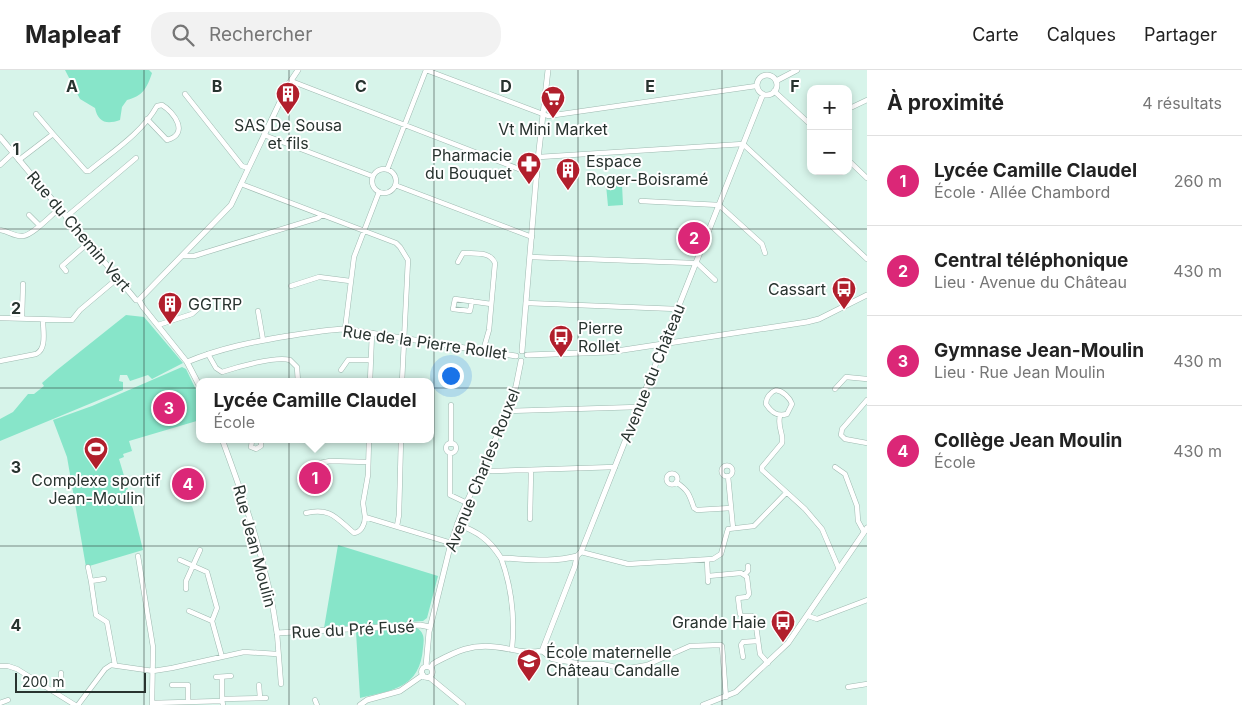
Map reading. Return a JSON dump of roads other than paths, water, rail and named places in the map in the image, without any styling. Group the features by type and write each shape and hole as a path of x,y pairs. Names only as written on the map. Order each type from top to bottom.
{"street":[{"path":"196,379 188,362 139,300 231,205 290,81 298,70"},
{"path":"387,170 426,70 548,116 756,86"},
{"path":"522,350 527,355 526,360 521,361 516,356 522,350 548,70"},
{"path":"776,81 798,70"},
{"path":"762,73 769,75 776,81 777,86 769,94 763,94 758,91 756,86 762,73"},
{"path":"290,81 537,176"},
{"path":"774,91 807,122"},
{"path":"184,94 242,166 248,168"},
{"name":"Avenue du Château","path":"542,651 763,94"},
{"path":"852,107 867,100"},
{"path":"36,114 86,171 89,171 133,135 157,106 162,104 167,108 179,126 172,139 167,140 147,119"},
{"path":"19,160 53,134"},
{"path":"264,135 372,176"},
{"name":"Rue du Chemin Vert","path":"0,137 136,300 139,300"},
{"path":"539,157 742,144 867,259"},
{"path":"0,165 14,154"},
{"path":"66,217 136,158"},
{"path":"852,164 867,178"},
{"path":"380,169 387,170 395,177 395,185 386,193 379,192 373,187 372,176 380,169"},
{"path":"241,184 398,245 408,258 402,378"},
{"path":"395,185 532,238"},
{"path":"345,329 354,257 379,192"},
{"path":"641,201 719,205 762,244 765,253"},
{"path":"0,230 24,236 32,232 59,208"},
{"path":"29,214 39,225"},
{"path":"182,256 194,256 318,218 322,215"},
{"path":"66,271 62,266 88,243"},
{"path":"458,262 463,253 488,254 493,258 495,264 489,330 483,350"},
{"path":"530,257 696,264 715,280"},
{"path":"291,286 319,277 350,281"},
{"path":"0,318 72,320 80,310 118,278"},
{"path":"22,318 23,284"},
{"name":"Rue de la Pierre Rollet","path":"527,355 598,353 663,345 814,321 867,295"},
{"path":"472,301 491,304"},
{"path":"526,303 678,308"},
{"path":"158,325 192,314 201,306"},
{"path":"258,310 263,340"},
{"path":"0,361 40,352 42,347 43,320"},
{"name":"Rue de la Pierre Rollet","path":"188,362 241,344 324,330 345,329 516,356"},
{"path":"370,378 372,332"},
{"path":"208,354 216,368 222,372 240,366 280,359 290,360 297,367 298,378"},
{"path":"341,370 348,360 371,360"},
{"name":"Avenue Charles Rouxel","path":"429,667 430,627 451,543 466,503 508,411 521,361"},
{"path":"835,389 846,377 867,379"},
{"path":"776,390 780,390 791,400 792,404 787,414 780,416 775,414 766,404 766,400 776,390"},
{"path":"867,400 842,429 841,435 842,438 867,443"},
{"path":"451,405 451,444 446,449 450,453 450,495 466,503"},
{"path":"508,411 638,407"},
{"path":"780,416 778,423 782,443 762,467 762,470 805,509 822,529 839,569"},
{"name":"Rue Jean Moulin","path":"223,443 243,498 260,556 277,633 280,684"},
{"path":"252,443 251,447 256,449 261,446 261,443"},
{"path":"306,512 316,510 332,514 342,520 354,533 362,528 366,517 363,503 367,480 369,443"},
{"path":"397,526 401,443"},
{"path":"315,479 315,468 324,462 368,462"},
{"path":"482,469 492,471 615,467"},
{"path":"703,705 736,692 788,643 866,530 858,521 857,506 845,474 835,467"},
{"path":"530,520 531,470"},
{"path":"728,476 733,528"},
{"path":"676,482 686,488 692,497 694,508 697,510 732,508"},
{"path":"501,558 545,561 579,554 628,564 713,559 721,554 728,529 754,526 786,493"},
{"path":"366,517 451,543"},
{"path":"457,524 481,535 501,558 507,574 512,598 514,627 512,649"},
{"path":"186,588 186,582 200,550"},
{"path":"138,556 153,647 152,704 222,702 233,699 266,698"},
{"path":"180,560 207,572 217,608 212,621 222,657"},
{"path":"707,560 708,582"},
{"path":"745,574 748,571 748,566"},
{"path":"88,567 96,616 107,622 114,665"},
{"path":"708,576 745,574"},
{"path":"745,574 747,576 749,594 747,597 738,598 740,614 742,616 752,616 755,619 760,654 768,663"},
{"path":"91,581 104,579"},
{"path":"808,616 817,619 867,600"},
{"path":"189,611 212,621"},
{"name":"Rue du Pré Fusé","path":"277,633 420,625 430,627"},
{"path":"743,657 741,645 743,642 758,641"},
{"path":"422,675 422,669 466,648 488,646 526,653 542,651 550,658 557,660 582,664 602,664 624,670 647,665 690,646 720,645 722,646 726,695"},
{"path":"0,666 17,669 76,705 108,666 114,665 153,671 244,652 277,654"},
{"path":"429,667 432,673 429,677"},
{"path":"53,691 61,678 61,673"},
{"path":"422,675 429,677 463,705"},
{"path":"360,705 367,700 400,691 422,675"},
{"path":"222,702 219,677 231,676"},
{"path":"848,687 867,684"},
{"path":"172,686 188,685 188,702"},
{"path":"259,685 260,698"},
{"path":"233,699 233,705"},
{"path":"0,703 8,700"}],"place":[{"name":"SAS De Sousa et fils","path":"288,115"},
{"name":"Vt Mini Market","path":"553,119"},
{"name":"Pharmacie du Bouquet","path":"529,185"},
{"name":"Espace Roger-Boisramé","path":"568,191"},
{"name":"Central téléphonique","path":"694,238"},
{"name":"Cassart","path":"844,310"},
{"name":"GGTRP","path":"170,325"},
{"name":"Pierre Rollet","path":"561,358"},
{"name":"Gymnase Jean-Moulin","path":"169,408"},
{"name":"Complexe sportif Jean-Moulin","path":"96,470"},
{"name":"Lycée Camille Claudel","path":"315,478"},
{"name":"Collège Jean Moulin","path":"188,484"},
{"name":"Grande Haie","path":"783,643"},
{"name":"École maternelle Château Candalle","path":"529,682"}]}
